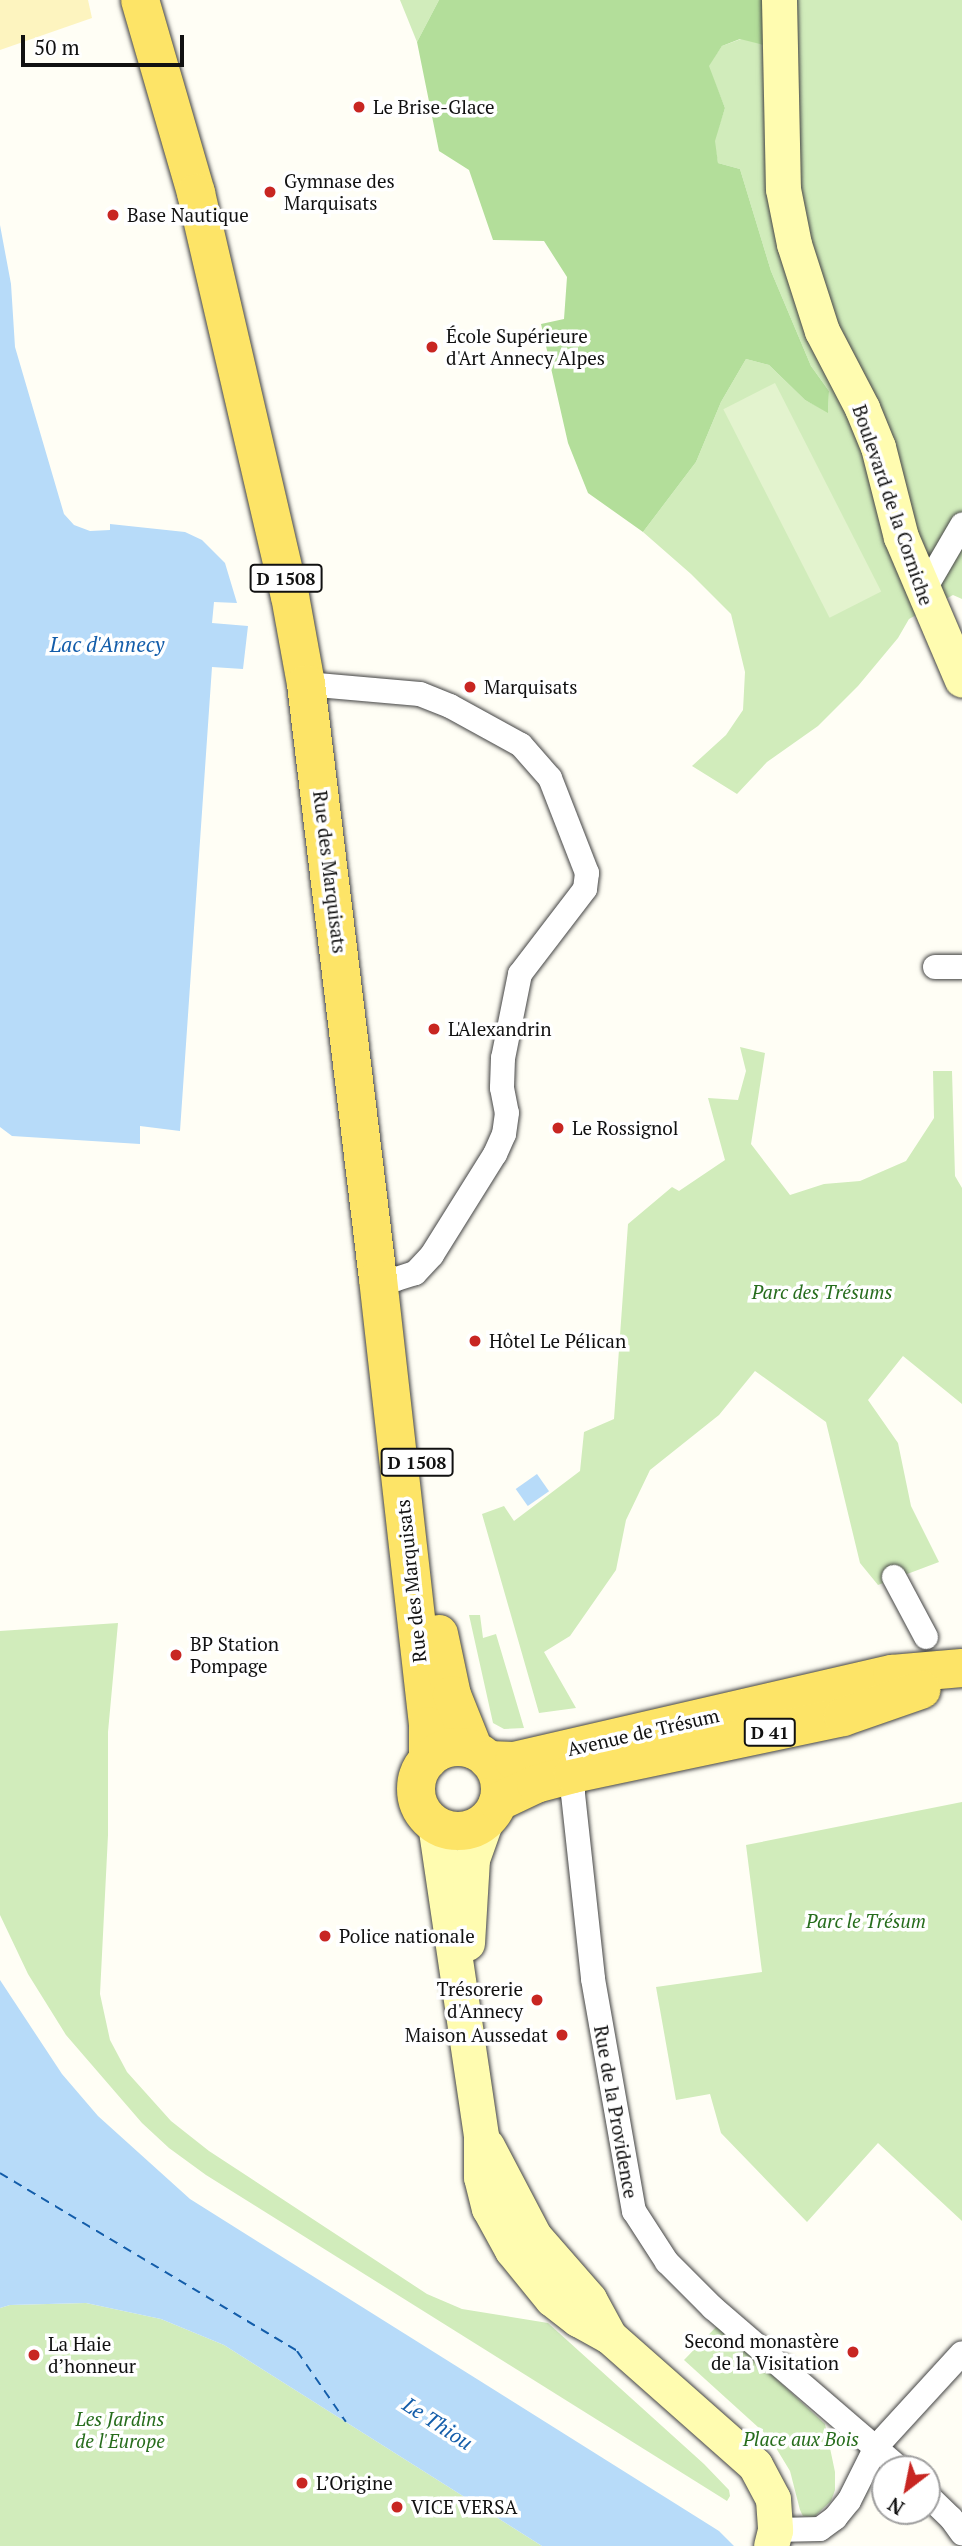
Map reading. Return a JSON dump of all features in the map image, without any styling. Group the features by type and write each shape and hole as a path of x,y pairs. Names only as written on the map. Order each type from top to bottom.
{"main road":[{"name":"Rue des Marquisats","path":"140,0 200,206 290,596 316,684"},
{"name":"Rue des Marquisats","path":"160,0 215,187 309,593 316,684 387,1279 432,1600 452,1695 481,1755"},
{"name":"Boulevard de la Corniche","path":"779,0 783,189 794,244 822,331 862,408 877,447 901,537 962,680"},
{"name":"Rue des Marquisats","path":"387,1279 428,1726 428,1760"},
{"name":"Avenue de Trésum","path":"481,1755 514,1761 892,1674 962,1670"},
{"name":"Avenue de Trésum","path":"492,1811 536,1784 843,1717 909,1695 962,1670"},
{"path":"463,2002 472,1858 492,1811 499,1780 481,1755 449,1748 428,1760 418,1777 417,1796 424,1813 435,1824 461,1831 492,1811"},
{"path":"435,1824 481,2136 534,2236 589,2299 609,2336 755,2465 773,2499 773,2538"}],"street":[{"path":"923,592 962,525"},
{"path":"316,684 420,694 450,706 520,745 550,778 587,873 585,889 520,974 503,1058 506,1123 495,1154 432,1255 415,1273 387,1279"},
{"path":"935,967 962,967"},
{"path":"894,1577 926,1637"},
{"path":"573,1774 590,1756 619,1738"},
{"name":"Rue de la Providence","path":"573,1774 592,1969 634,2211 667,2262 713,2308 885,2455"},
{"path":"773,2538 820,2529 835,2518 849,2501 876,2447 962,2353"},
{"path":"941,2508 962,2533"}],"green space":[{"path":"400,0 439,0 417,42"},
{"path":"439,0 764,0 764,45 740,39 722,46 709,66 725,108 715,141 718,163 740,169 771,271 811,366 829,391 828,413 805,400 769,365 746,359 721,402 696,462 643,532 588,493 568,443 541,324 564,319 567,277 544,241 493,240 469,170 439,151 417,42"},
{"path":"764,0 962,0 962,599 953,595 909,619 898,638 858,686 818,726 767,762 737,794 692,766 726,735 743,710 745,672 731,614 643,532 696,462 721,402 746,359 769,365 805,400 828,412 829,391 811,366 771,271 740,169 718,163 714,141 725,108 708,66 722,46 741,39"},
{"path":"775,383 881,591 830,618 723,409"},
{"name":"Parc des Trésums","path":"740,1047 765,1053 751,1144 790,1195 824,1184 860,1181 906,1161 934,1118 933,1071 952,1071 955,1176 962,1188 962,1404 903,1356 868,1400 898,1443 911,1506 939,1562 878,1585 860,1563 826,1422 755,1371 719,1415 650,1470 626,1520 616,1570 570,1636 544,1652 576,1708 539,1713 482,1514 504,1506 514,1521 580,1471 584,1432 614,1419 628,1224 672,1187 679,1191 725,1160 708,1098 738,1100 746,1071"},
{"path":"469,1615 480,1615 483,1638 496,1634 524,1728 504,1729 493,1723"},
{"path":"118,1623 108,1732 108,1835 100,1994 110,2040 127,2072 171,2121 209,2151 427,2294 462,2309 548,2323 704,2464 729,2490 727,2501 206,2175 169,2148 142,2123 66,2035 28,1974 0,1915 0,1631"},
{"name":"Parc le Trésum","path":"962,1802 962,2221 878,2143 807,2222 721,2133 710,2094 676,2100 656,1987 762,1972 746,1845"},
{"name":"Les Jardins de l'Europe","path":"86,2303 161,2319 224,2345 542,2546 0,2546 0,2308 10,2305"},
{"name":"Place aux Bois","path":"718,2325 825,2424 835,2472 835,2490 831,2501 814,2517 803,2516 790,2471 770,2438 684,2360"}],"sand":[{"path":"0,0 88,0 92,18 0,50"}],"water":[{"name":"Lac d'Annecy","path":"0,225 11,284 15,347 64,514 74,525 90,531 110,530 110,524 185,532 202,540 225,563 237,603 214,602 212,623 248,626 243,669 212,667 180,1131 140,1126 140,1144 12,1136 0,1127"},
{"path":"537,1474 549,1491 528,1506 516,1489"},
{"name":"Le Thiou","path":"0,1980 62,2074 98,2116 190,2199 719,2531 734,2546 542,2546 224,2345 161,2319 86,2303 10,2305 0,2308"}],"ferry route":[{"path":"0,2173 297,2351 346,2422"}],"place":[{"name":"Le Brise-Glace","path":"359,107"},
{"name":"Gymnase des Marquisats","path":"270,192"},
{"name":"Base Nautique","path":"113,215"},
{"name":"École Supérieure d'Art Annecy Alpes","path":"432,347"},
{"name":"Marquisats","path":"470,687"},
{"name":"L'Alexandrin","path":"434,1029"},
{"name":"Le Rossignol","path":"558,1128"},
{"name":"Hôtel Le Pélican","path":"475,1341"},
{"name":"BP Station Pompage","path":"176,1655"},
{"name":"Police nationale","path":"325,1936"},
{"name":"Trésorerie d'Annecy","path":"537,2000"},
{"name":"Maison Aussedat","path":"562,2035"},
{"name":"Second monastère de la Visitation","path":"853,2352"},
{"name":"La Haie d’honneur","path":"34,2355"},
{"name":"L’Origine","path":"302,2483"},
{"name":"VICE VERSA","path":"397,2507"}]}
